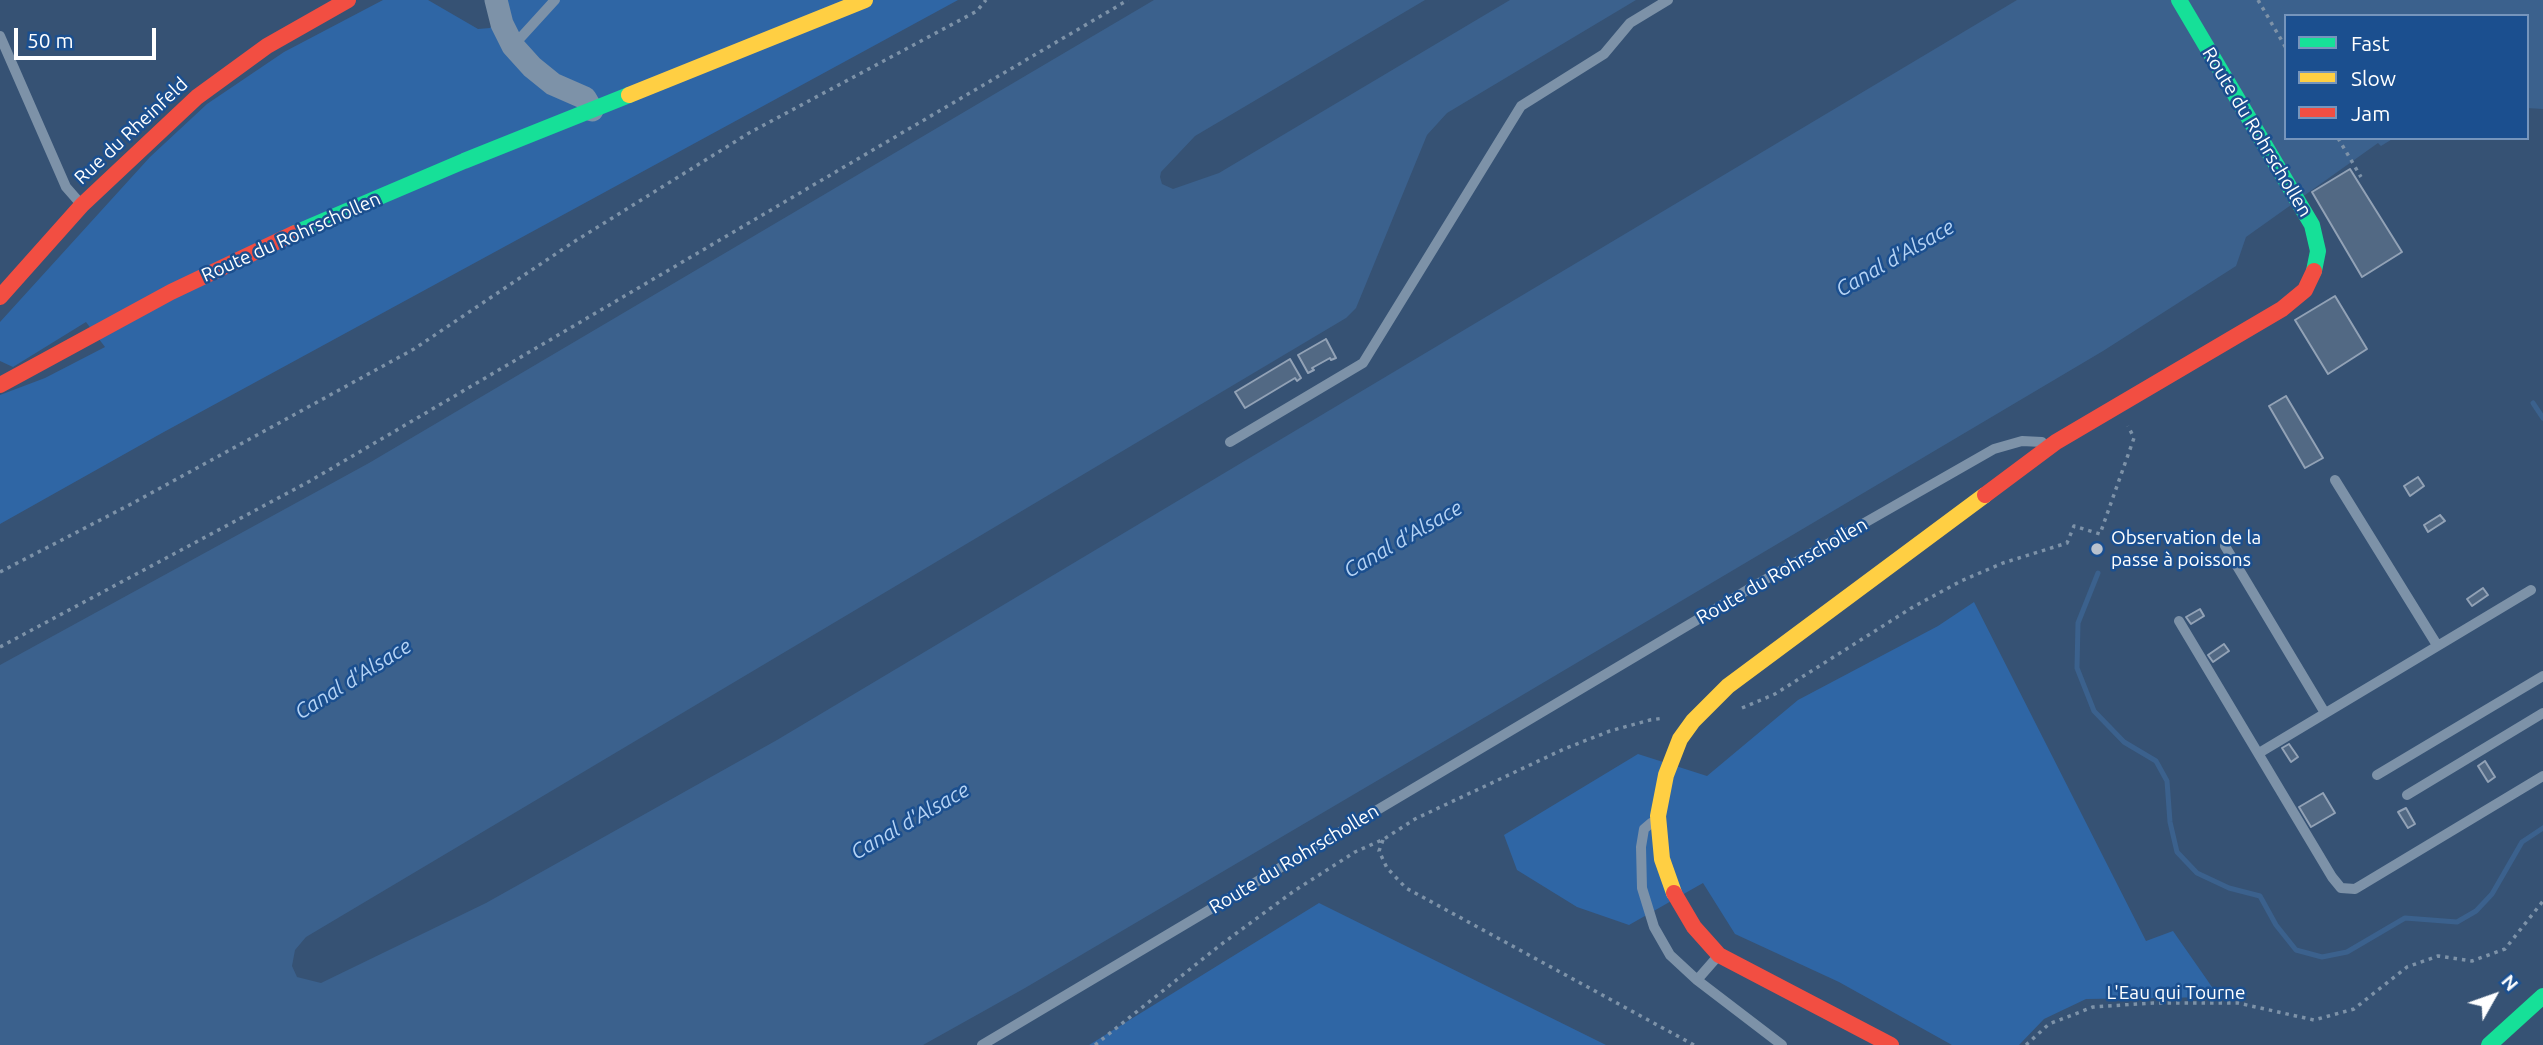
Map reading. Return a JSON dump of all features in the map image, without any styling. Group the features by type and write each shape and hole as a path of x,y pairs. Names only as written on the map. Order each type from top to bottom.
{"street":[{"name":"Rue du Rheinfeld","path":"0,297 82,205 197,97 267,46 348,0"},
{"path":"496,0 502,24 513,46 531,67 553,84 584,99 592,110"},
{"name":"Route du Rohrschollen","path":"0,385 171,292 301,230 865,0"},
{"name":"Route du Rohrschollen","path":"2056,442 2282,309 2305,290 2312,278 2318,251 2316,237 2306,216 2179,0"},
{"path":"1891,1045 1719,955 1694,927 1676,899 1662,859 1658,816 1666,775 1680,738 1728,686 2056,442"},
{"path":"2489,1045 2543,996"}],"lane":[{"path":"513,46 555,0"},
{"path":"1230,442 1363,363 1521,106 1604,54 1630,23 1668,0"},
{"path":"0,36 66,187 82,205"},
{"name":"Route du Rohrschollen","path":"982,1045 1754,586 1994,449 2022,441 2056,442"},
{"path":"2335,480 2437,645"},
{"path":"2225,546 2325,713"},
{"path":"2259,753 2531,590"},
{"path":"2179,621 2341,888 2355,889 2543,776"},
{"path":"2377,775 2543,676"},
{"path":"2407,795 2543,713"},
{"path":"1658,816 1644,829 1641,847 1642,888 1654,927 1670,955 1697,980 1782,1045"},
{"path":"1697,980 1719,955"}],"path":[{"path":"0,572 133,503 414,349 572,243 749,133 977,11 986,0"},
{"path":"0,647 310,481 1128,0"},
{"path":"2258,0 2284,45"},
{"path":"2339,140 2361,177"},
{"path":"1713,701 1731,709 1757,703 1913,607 1961,582 2003,564 2067,543 2074,526 2100,534 2134,438 2132,435"},
{"path":"1094,1045 1219,946 1294,891 1355,852 1415,819 1564,749 1610,731 1650,719 1693,721"},
{"path":"1384,838 1379,851 1387,868 1406,888 1694,1045"},
{"name":"L'Eau qui Tourne","path":"2026,1045 2049,1024 2092,1007 2153,1003 2238,1003 2314,1020 2354,1009 2407,967 2438,956 2472,961 2505,949 2543,901"}],"shaded area":[{"path":"383,0 428,0 478,29 490,28 508,0 958,0 0,524 0,395 45,378 105,347 86,322 13,367 0,361 0,322 150,157 207,104 284,52"},
{"path":"1974,602 2146,941 2173,931 2219,997 2086,999 2044,1019 2019,1045 1952,1045 1839,982 1735,934 1703,883 1629,925 1577,907 1517,870 1504,835 1638,754 1707,776 1798,700 1938,626"},
{"path":"1319,903 1606,1045 1089,1045"}],"water":[{"name":"Canal d'Alsace","path":"1154,0 1425,0 1195,136 1161,172 1162,184 1173,189 1219,173 1510,0 1636,0 1447,113 1427,135 1356,308 1346,318 306,937 295,950 292,966 297,977 321,983 486,903 777,740 2017,0 2543,0 2543,109 2529,108 2529,14 2284,14 2284,140 2391,140 2381,146 2378,143 2246,237 2236,266 2103,351 1025,988 923,1045 0,1045 0,665 369,463"}],"building":[{"path":"2350,169 2402,252 2362,277 2312,192"},
{"path":"2335,296 2367,349 2328,374 2295,320"},
{"path":"1326,339 1336,358 1330,358 1308,373 1298,355"},
{"path":"1290,359 1301,378 1297,381 1295,378 1245,408 1235,392"},
{"path":"2286,396 2323,458 2305,468 2269,406"},
{"path":"2418,477 2424,486 2410,496 2404,486"},
{"path":"2440,515 2445,521 2428,532 2424,525"},
{"path":"2483,588 2488,595 2472,606 2467,599"},
{"path":"2200,609 2204,616 2191,624 2186,617"},
{"path":"2224,644 2229,651 2213,662 2208,655"},
{"path":"2289,744 2298,757 2291,762 2282,748"},
{"path":"2485,761 2495,777 2488,782 2478,766"},
{"path":"2323,793 2335,813 2311,827 2299,807"},
{"path":"2406,808 2415,824 2408,828 2398,812"}],"waterway":[{"path":"2533,403 2543,418"},
{"path":"2098,573 2078,623 2077,668 2094,711 2124,742 2156,761 2167,781 2170,822 2177,852 2197,873 2229,888 2260,896 2276,925 2296,950 2322,957 2347,952 2405,918 2457,922 2476,911 2492,894 2522,842 2543,828"}],"traffic: fast":[{"path":"2179,0 2312,225 2318,251 2314,271"},
{"path":"295,233 629,95"},
{"path":"2489,1045 2543,996"}],"traffic: slow":[{"path":"629,95 865,0"},
{"path":"1674,893 1662,859 1658,816 1666,775 1680,739 1693,721 1728,686 1985,495"}],"traffic: jam":[{"path":"0,297 82,205 197,97 267,46 348,0"},
{"path":"0,385 171,292 295,233"},
{"path":"1985,495 2056,442 2282,309 2305,290 2314,271"},
{"path":"1674,893 1694,927 1719,955 1891,1045"}],"place":[{"name":"Observation de la passe à poissons","path":"2097,549"}]}
